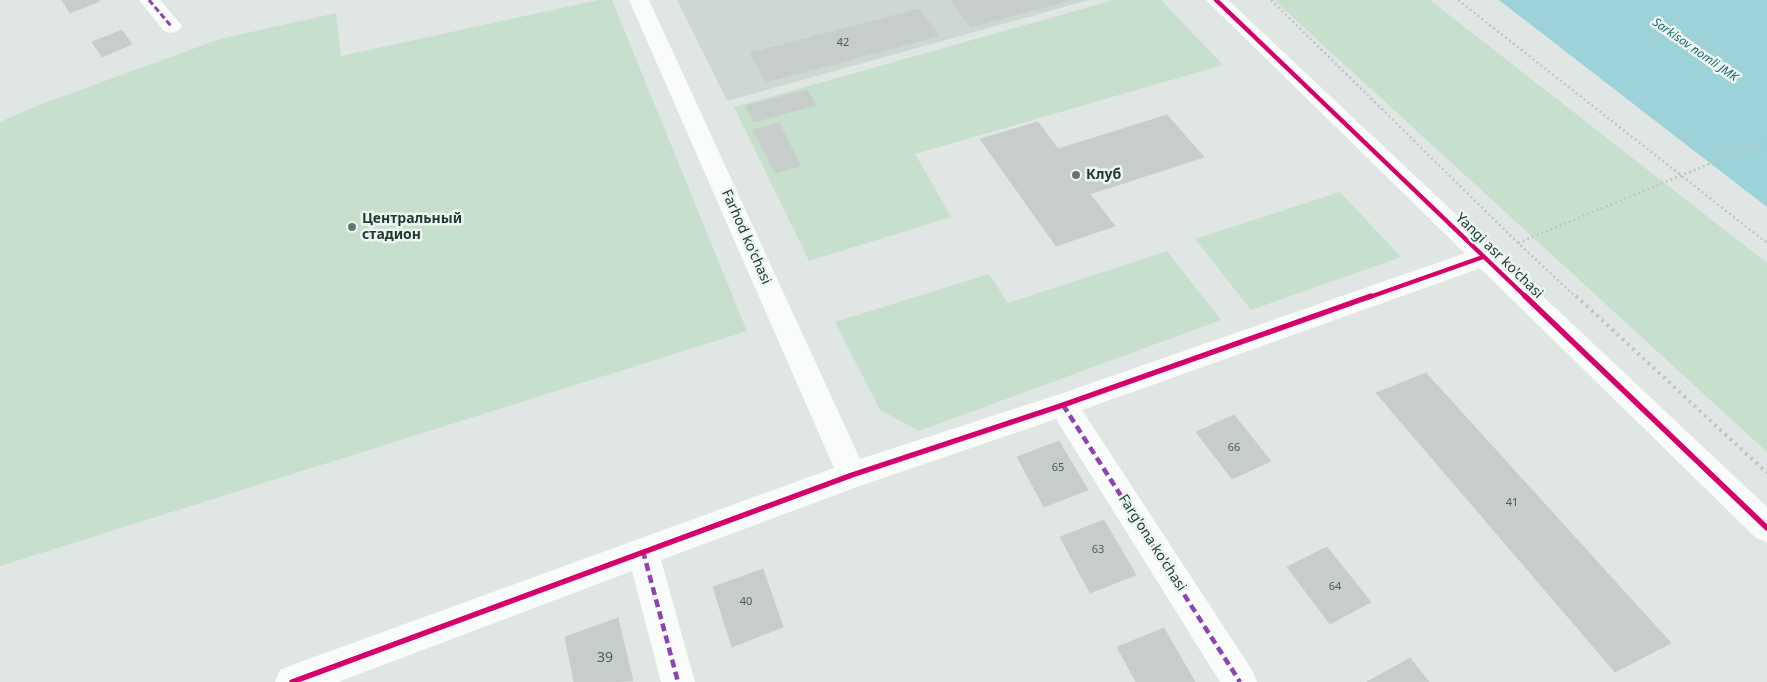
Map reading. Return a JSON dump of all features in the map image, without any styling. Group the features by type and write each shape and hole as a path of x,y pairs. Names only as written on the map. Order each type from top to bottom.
{"street":[{"path":"149,0 171,26"},
{"name":"Farhod ko'chasi","path":"639,0 852,475"},
{"name":"Yangi asr ko'chasi","path":"1216,0 1767,528"},
{"path":"292,682 852,475 1063,404 1483,257"},
{"name":"Farg'ona ko'chasi","path":"1063,404 1240,682"},
{"path":"643,551 678,682"}],"path":[{"path":"1271,0 1518,243 1767,473"},
{"path":"1458,0 1767,243"},
{"path":"1483,257 1767,140"}],"shaded area":[{"path":"677,0 1089,0 727,101"}],"green space":[{"name":"Центральный стадион","path":"598,0 612,0 747,331 0,566 0,122 36,106 220,39 336,13 341,56"},
{"path":"1114,0 1161,0 1223,65 915,154 951,217 809,261 734,107"},
{"path":"1274,0 1430,0 1767,263 1767,452"},
{"path":"1340,192 1401,257 1251,310 1195,239"},
{"path":"1167,251 1221,320 919,431 880,410 835,322 989,274 1008,303"}],"water":[{"name":"Sarkisov nomli JMK","path":"1499,0 1767,0 1767,207 1649,116"}],"building":[{"path":"62,0 99,0 100,1 70,13"},
{"path":"954,0 1071,0 971,27 951,1"},
{"path":"919,9 939,36 766,82 750,53"},
{"path":"122,30 132,44 102,57 92,42"},
{"path":"807,90 816,105 754,122 745,106"},
{"name":"Клуб","path":"1167,115 1204,157 1090,194 1115,226 1056,246 980,139 1038,122 1058,149"},
{"path":"779,123 801,166 775,173 753,130"},
{"path":"1426,373 1671,643 1615,672 1376,393"},
{"path":"1234,415 1271,461 1232,479 1196,432"},
{"path":"1059,441 1088,490 1044,507 1017,457"},
{"path":"1104,520 1136,575 1090,593 1060,537"},
{"path":"1327,547 1371,602 1330,624 1287,567"},
{"path":"763,569 783,627 732,647 713,587"},
{"path":"618,618 633,681 574,682 565,637"},
{"path":"1164,628 1195,682 1136,682 1117,647"},
{"path":"1410,658 1429,682 1367,682"}],"marked path":[{"path":"149,0 171,26"},
{"path":"1063,405 1240,682"},
{"path":"643,551 678,682"}],"cycle path":[{"path":"1216,0 1767,528"},
{"path":"292,682 852,475 1063,405 1483,257"}],"place":[{"name":"Клуб","path":"1076,175"},
{"name":"Центральный стадион","path":"352,227"}]}
